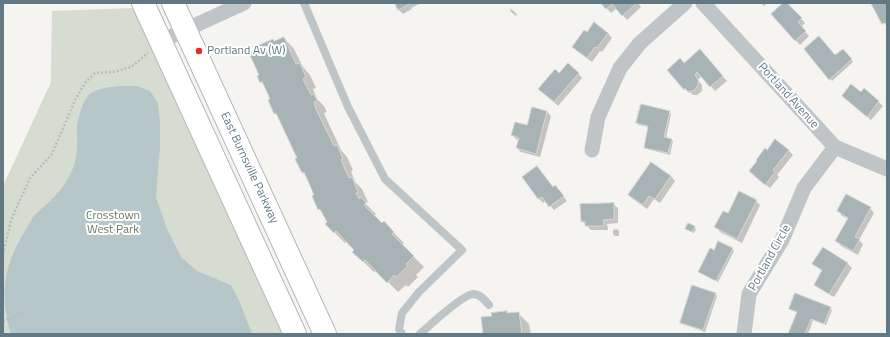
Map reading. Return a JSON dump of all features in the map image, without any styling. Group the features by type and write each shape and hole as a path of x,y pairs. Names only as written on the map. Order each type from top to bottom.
{"street":[{"path":"143,3 155,47 294,334"},
{"name":"East Burnsville Parkway","path":"173,3 325,334"},
{"path":"155,47 186,30 244,3"},
{"path":"592,150 598,117 620,68 640,43 685,3"},
{"name":"Portland Avenue","path":"703,3 835,147 887,169"},
{"name":"Portland Circle","path":"744,334 749,294 782,240 804,188 835,147"}],"lane":[{"path":"304,3 348,107 385,179 462,250 419,292 402,313 399,329 402,334"},
{"path":"420,334 466,296 474,294 483,297 488,304"}],"path":[{"path":"3,254 11,220 30,178 52,154 76,98 86,82 95,73 113,72 131,67 155,47"},
{"path":"3,321 25,313"}],"green space":[{"name":"Crosstown West Park","path":"135,8 285,334 3,334 3,186 51,82 52,11"}],"shaded area":[{"path":"120,86 137,86 150,91 158,103 160,147 156,197 167,229 181,257 197,271 231,285 239,300 252,334 11,334 5,308 5,284 7,272 16,248 33,217 58,193 71,173 75,164 78,120 85,99 91,93 98,90"}],"building":[{"path":"395,3 408,3 408,5 398,10"},
{"path":"601,3 637,3 622,16 612,4 606,9"},
{"path":"783,3 787,3 802,18 798,22 806,31 795,41 771,14"},
{"path":"871,3 887,3 887,27 885,23 882,24"},
{"path":"594,22 608,33 597,48 595,47 587,58 572,47 584,30 587,32"},
{"path":"819,36 835,55 843,49 852,59 829,80 804,49"},
{"path":"284,37 296,64 300,63 306,77 303,79 311,95 314,94 317,101 314,102 316,109 334,146 337,145 343,159 341,160 349,178 352,177 359,199 361,197 366,203 364,205 382,223 384,221 394,232 392,234 414,256 406,264 408,266 396,277 394,275 387,283 365,260 363,262 352,252 354,250 336,231 334,233 325,224 327,222 320,209 318,210 312,196 314,195 304,172 302,173 295,159 297,158 276,113 274,114 268,100 270,99 262,81 260,83 257,76 259,75 249,53 259,47 259,45 273,39 274,41"},
{"path":"700,49 723,76 710,87 697,72 695,75 698,80 698,86 693,91 687,91 685,88 684,90 667,70 680,58 684,63"},
{"path":"568,63 579,73 554,102 538,89 555,69 559,73"},
{"path":"851,84 861,92 864,88 879,101 867,117 842,96"},
{"path":"641,104 670,111 664,137 672,139 668,153 644,148 648,126 636,123"},
{"path":"532,107 547,111 536,154 516,148 519,138 511,135 515,122 527,125"},
{"path":"775,139 789,150 773,170 775,172 765,185 749,171 765,148 767,150"},
{"path":"651,162 671,176 655,199 649,196 643,205 628,195"},
{"path":"537,166 553,187 555,185 564,196 549,207 542,197 538,199 522,177"},
{"path":"739,191 757,200 737,239 714,227 723,211 728,213"},
{"path":"846,194 871,207 855,237 860,239 853,251 835,241 848,218 837,211"},
{"path":"614,203 614,219 603,220 604,226 585,226 585,221 581,222 580,204"},
{"path":"688,223 695,226 692,232 685,229"},
{"path":"718,241 733,248 716,281 698,272 710,248 714,250"},
{"path":"823,247 848,263 829,294 814,285 822,270 812,264"},
{"path":"692,285 716,293 703,330 680,323"},
{"path":"795,293 831,307 824,324 811,319 805,334 788,334 797,312 789,309"},
{"path":"507,311 507,313 519,312 522,334 483,334 481,317 492,316 491,313"}],"place":[{"name":"Portland Av (W)","path":"199,51"}]}
